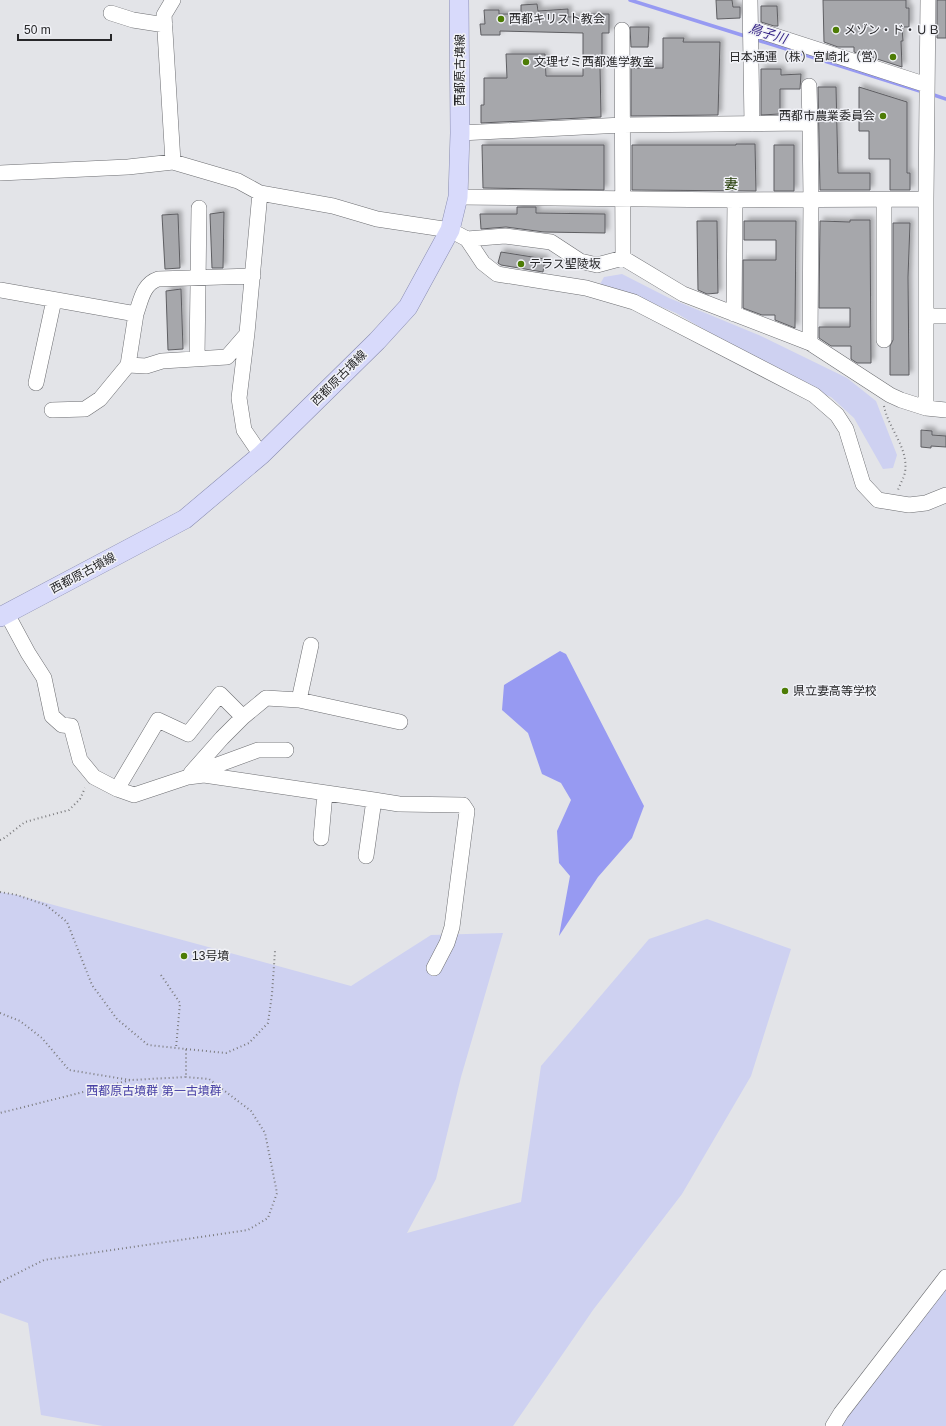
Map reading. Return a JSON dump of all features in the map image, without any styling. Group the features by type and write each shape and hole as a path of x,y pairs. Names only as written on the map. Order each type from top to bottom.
{"main road":[{"name":"西都原古墳線","path":"4,615 185,519 261,455 377,341 408,307 450,230 458,197 460,133 459,0"}],"street":[{"path":"173,162 164,15 174,0"},
{"path":"750,0 752,124"},
{"path":"926,408 928,0"},
{"path":"111,13 133,20 165,24"},
{"path":"751,28 927,85"},
{"path":"622,30 623,258"},
{"path":"809,86 811,199 810,343"},
{"path":"460,133 623,125 810,123"},
{"path":"0,173 128,167 173,162 238,181 260,193 333,206 377,219 450,230 467,239 483,263 497,274 586,288 634,302 814,395 837,415 846,429 863,484 878,500 909,505 926,502 946,495"},
{"path":"260,193 253,276 239,398 244,430 261,455"},
{"path":"458,197 735,200 926,199"},
{"path":"734,314 735,200"},
{"path":"884,200 884,340"},
{"path":"197,359 199,208"},
{"path":"467,239 505,236 551,242 580,261 597,265 623,258 683,294 810,343 901,400 926,408 946,410"},
{"path":"52,410 85,409 100,399 128,365 136,314 143,294 150,282 158,279 253,276"},
{"path":"0,290 136,314"},
{"path":"36,383 54,300"},
{"path":"926,316 946,316"},
{"path":"128,365 146,366 162,361 227,357 247,333"},
{"path":"4,615 44,678 52,716 62,725 71,726 80,760 94,777 118,789 134,795 188,777 204,775 399,804 463,805 467,811 452,927 447,943 434,968"},
{"path":"299,700 311,646"},
{"path":"118,789 158,720 188,734 220,694 243,717"},
{"path":"188,777 222,738 243,717 266,698 299,700 400,722"},
{"path":"204,775 209,768 258,750 286,750"},
{"path":"321,838 326,793"},
{"path":"366,856 374,800"},
{"path":"833,1426 841,1413 946,1277"}],"path":[{"path":"890,394 883,407 903,451 905,465 905,473 893,502"},
{"path":"0,840 25,822 69,810 80,800 83,789 94,777"},
{"path":"0,892 17,895 46,905 67,922 92,984 117,1019 148,1045 226,1053 249,1043 268,1023 275,951"},
{"path":"161,976 180,1003 176,1048"},
{"path":"0,1013 20,1021 42,1038 68,1070 131,1080"},
{"path":"186,1049 186,1077"},
{"path":"0,1113 131,1080 186,1077 209,1079 251,1111 265,1133 276,1192 268,1218 248,1230 44,1260 0,1282"}],"green space":[{"path":"622,274 669,298 761,336 847,378 876,401 897,455 893,468 883,469 854,418 831,397 792,381 676,313 628,293 599,286 604,277"},
{"name":"西都原古墳群 第一古墳群","path":"0,892 17,895 351,986 431,935 503,933 461,1077 436,1179 407,1233 521,1202 541,1066 649,939 707,919 791,949 751,1076 682,1194 593,1310 513,1426 103,1426 41,1415 28,1323 0,1313"},
{"path":"946,1277 946,1426 833,1426"}],"water":[{"path":"560,651 566,654 644,806 632,838 598,877 559,936 570,876 559,863 557,831 571,800 561,783 542,774 528,733 502,710 504,685"}],"building":[{"path":"716,0 732,0 733,7 740,7 740,18 717,19"},
{"path":"823,0 906,0 906,8 909,8 909,27 902,27 902,67 871,57 871,55 864,55 854,52 854,47 838,47 824,42"},
{"path":"937,0 946,0 946,38 937,38"},
{"path":"537,4 538,11 568,9 568,17 589,16 589,14 609,14 609,33 602,33 602,67 600,67 601,117 481,123 481,105 484,105 484,78 507,78 506,54 545,54 546,76 583,76 583,33 500,31 500,35 481,35 480,24 485,24 484,10 499,10 499,14 521,14 521,5"},
{"path":"761,6 777,6 778,26 761,22"},
{"path":"630,27 649,27 648,47 631,47"},
{"path":"663,38 684,38 683,42 720,42 718,115 631,116 631,68 663,68"},
{"path":"761,69 781,69 781,75 801,74 800,89 780,89 780,114 761,115"},
{"path":"818,87 836,87 838,173 870,173 870,190 820,190"},
{"name":"西都市農業委員会","path":"859,87 907,102 907,173 910,173 910,190 890,190 890,159 869,159 869,131 859,131"},
{"path":"755,144 756,191 632,190 632,145"},
{"path":"482,145 604,145 604,190 483,188"},
{"path":"774,145 794,145 794,191 774,191"},
{"path":"517,207 536,207 536,213 605,214 605,233 544,232 506,227 481,229 480,214 517,214"},
{"path":"224,212 223,268 212,268 210,214"},
{"path":"178,214 180,268 165,269 162,215"},
{"path":"850,220 870,220 871,363 857,363 851,359 851,346 831,346 819,338 819,327 850,327 850,308 819,308 820,221 850,222"},
{"path":"697,221 717,221 718,293 707,294 698,290"},
{"path":"744,221 796,221 795,328 775,320 775,315 762,315 743,308 743,260 776,260 776,240 744,240"},
{"path":"893,223 910,223 908,277 909,375 890,375 890,346 893,340"},
{"name":"テラス聖陵坂","path":"501,252 545,259 543,272 501,265 498,263"},
{"path":"181,289 183,349 168,350 166,291"},
{"path":"921,430 932,431 932,435 946,436 946,447 921,447"}],"waterway":[{"name":"鳥子川","path":"630,0 748,37"},
{"name":"鳥子川","path":"754,39 923,92"},
{"name":"鳥子川","path":"931,94 946,99"}],"place":[{"name":"西都キリスト教会","path":"501,19"},
{"name":"メゾン・ド・ＵＢ","path":"836,30"},
{"name":"日本通運（株）宮崎北（営）","path":"893,57"},
{"name":"文理ゼミ西都進学教室","path":"526,62"},
{"name":"西都市農業委員会","path":"883,116"},
{"name":"テラス聖陵坂","path":"521,264"},
{"name":"県立妻高等学校","path":"785,691"},
{"name":"13号墳","path":"184,956"}],"district":[{"name":"妻","path":"731,184"}]}
